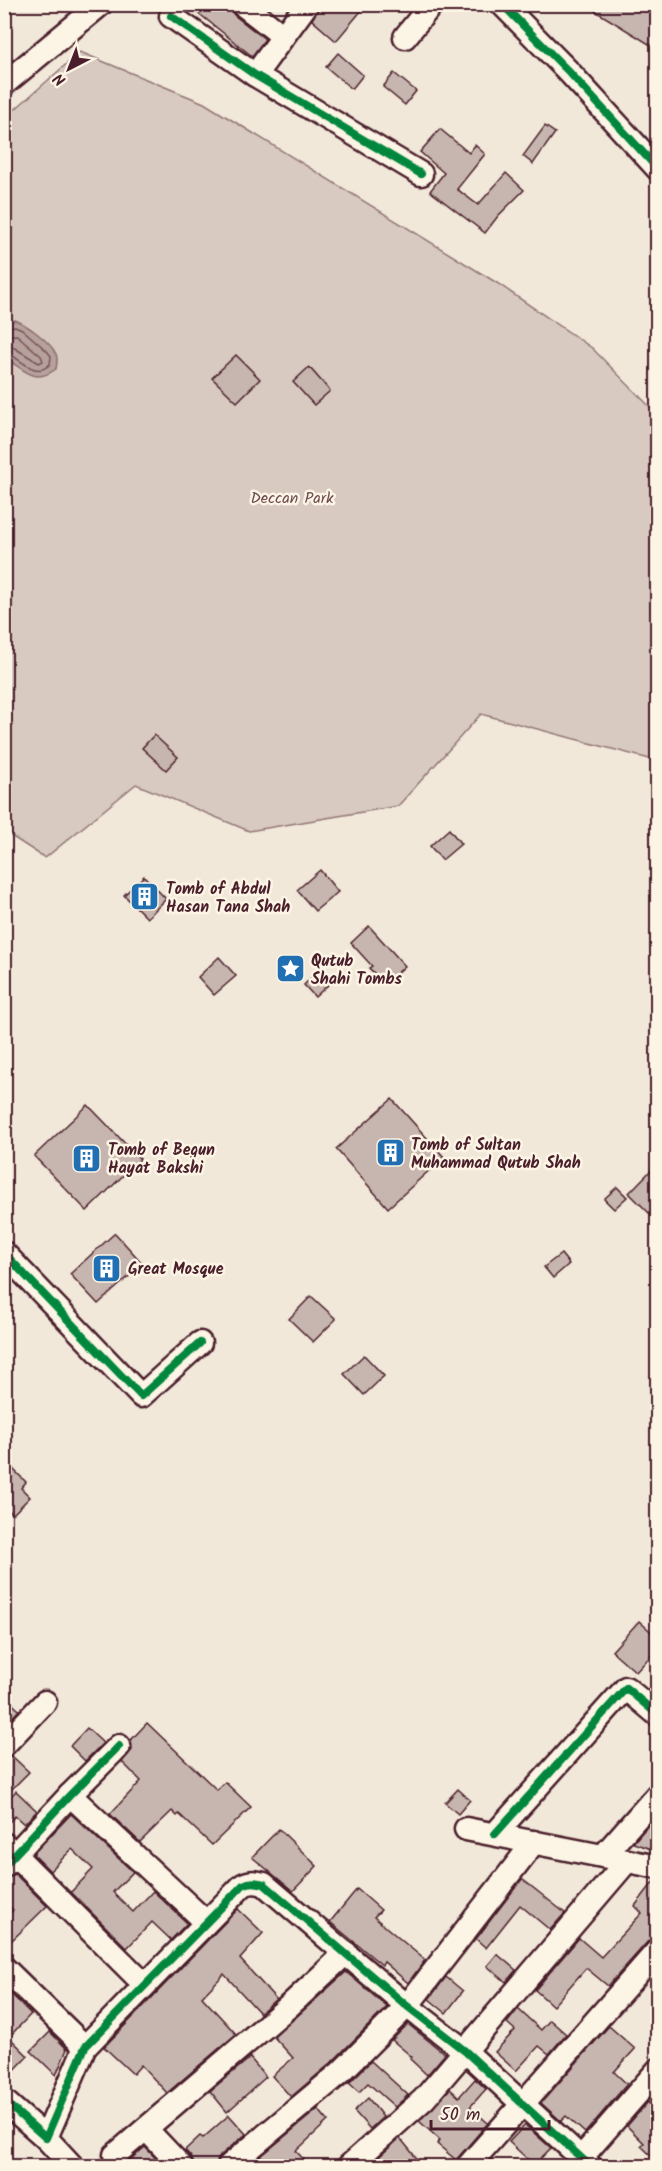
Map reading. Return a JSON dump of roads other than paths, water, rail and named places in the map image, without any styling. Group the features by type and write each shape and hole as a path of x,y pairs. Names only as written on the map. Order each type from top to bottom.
{"street":[{"path":"4,84 101,4"},
{"path":"242,4 283,36"},
{"path":"255,75 307,4"},
{"path":"405,37 432,4"},
{"path":"502,4 569,72 657,169"},
{"path":"171,16 255,75 421,174"},
{"path":"4,1253 141,1396 200,1343"},
{"path":"495,1834 626,1688 657,1715"},
{"path":"4,1745 45,1702"},
{"path":"119,1746 8,1854 144,1984"},
{"path":"603,1856 657,1794"},
{"path":"70,1795 206,1922"},
{"path":"466,1829 657,1867"},
{"path":"229,2166 340,2073 407,2006 534,1842"},
{"path":"350,2166 424,2099 627,1861"},
{"path":"46,2138 85,2047 144,1984 243,1885 250,1882 264,1884 407,2006 465,2051 585,2162 657,2070"},
{"path":"473,2165 657,1950"},
{"path":"115,2155 288,2007 346,1953"},
{"path":"4,1968 85,2047"},
{"path":"4,2101 46,2138 72,2166"},
{"path":"146,2129 181,2166"}],"water":[{"path":"15,320 31,329 49,344 57,356 56,369 42,376 35,376 5,358 5,325"}],"place":[{"name":"Tomb of Abdul Hasan Tana Shah","path":"145,897"},
{"name":"Qutub Shahi Tombs","path":"290,969"},
{"name":"Tomb of Sultan Muhammad Qutub Shah","path":"390,1153"},
{"name":"Tomb of Begun Hayat Bakshi","path":"87,1158"},
{"name":"Great Mosque","path":"107,1268"}],"park label":[{"name":"Deccan Park","path":"292,497"}]}
